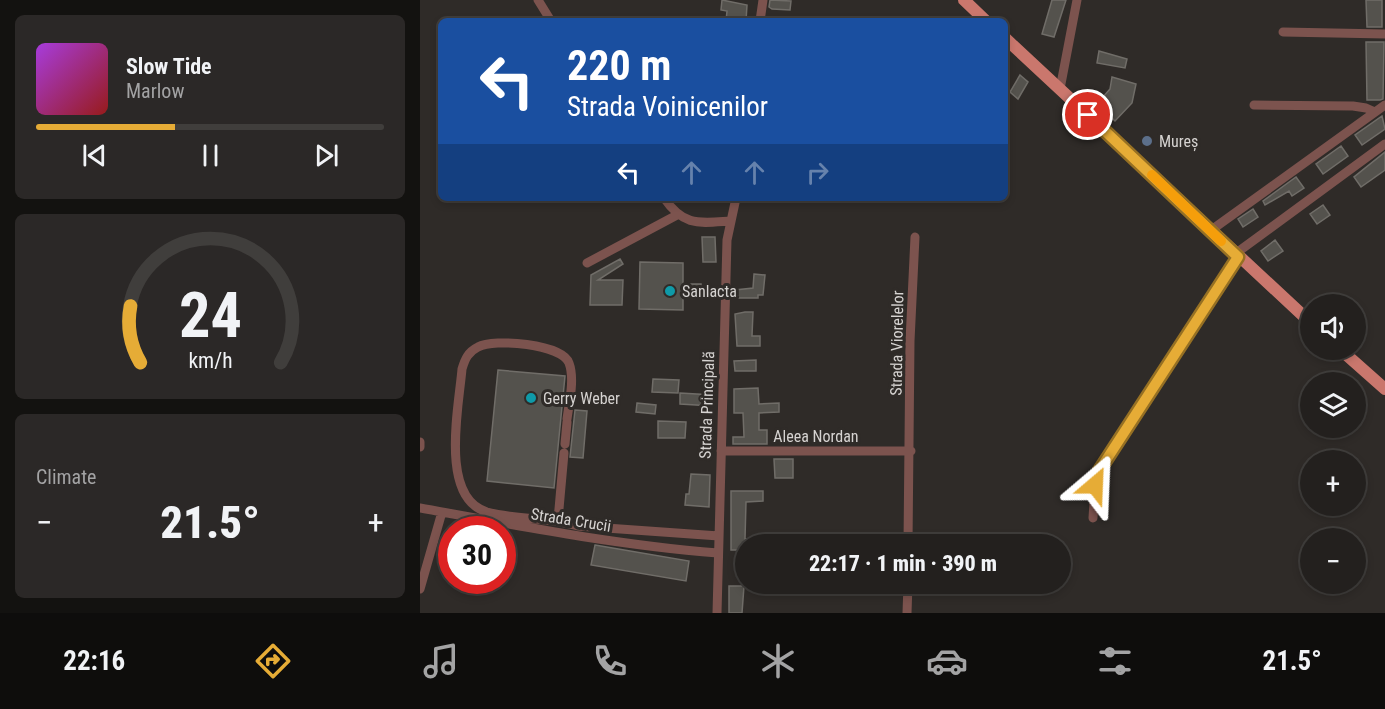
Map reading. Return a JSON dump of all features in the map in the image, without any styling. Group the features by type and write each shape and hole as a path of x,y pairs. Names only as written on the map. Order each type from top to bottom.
{"main road":[{"path":"964,0 984,18"},
{"path":"1008,41 1300,313"},
{"path":"1352,360 1385,389"}],"street":[{"path":"538,0 549,18"},
{"path":"760,18 762,0"},
{"path":"1060,89 1077,0"},
{"path":"1283,32 1385,34"},
{"path":"1254,105 1353,106 1375,112"},
{"path":"1210,231 1385,105"},
{"path":"1093,518 1095,485 1099,471 1237,256 1385,144"},
{"path":"666,201 676,215 702,223 731,221"},
{"name":"Strada Principală","path":"717,613 727,240 735,201"},
{"path":"587,263 676,215"},
{"name":"Strada Viorelelor","path":"908,534 911,451 910,341 915,237"},
{"path":"558,520 571,372 569,361 562,353 552,348 490,343 477,347 466,356 462,369 455,463 459,484 469,501 486,512 558,520 578,526 719,536"},
{"path":"420,442 420,447"},
{"name":"Aleea Nordan","path":"721,451 911,451"},
{"name":"Strada Crucii","path":"420,508 584,538 718,553"},
{"path":"420,589 442,512"},
{"path":"907,613 908,594"}],"building":[{"path":"722,0 747,5 746,18 726,18 727,11 721,10"},
{"path":"770,0 791,1 790,10 772,9 769,7"},
{"path":"1052,0 1066,0 1054,37 1042,34"},
{"path":"1366,0 1382,0 1382,27 1367,27"},
{"path":"1366,42 1384,42 1383,99 1380,100 1367,100"},
{"path":"1099,51 1127,59 1125,68 1097,63"},
{"path":"1020,75 1028,82 1018,99 1010,92"},
{"path":"1112,77 1136,84 1132,103 1115,121 1094,100 1100,94 1103,97 1110,89"},
{"path":"1382,116 1385,129 1362,145 1355,135"},
{"path":"1341,146 1348,156 1323,174 1316,164"},
{"path":"1385,152 1385,170 1361,187 1354,177"},
{"path":"1296,177 1304,188 1292,196 1289,191 1265,205 1263,201"},
{"path":"1323,205 1330,215 1317,224 1310,214"},
{"path":"1253,209 1258,217 1243,227 1238,219"},
{"path":"702,237 715,237 716,262 703,262"},
{"path":"1275,240 1283,251 1268,261 1261,251"},
{"path":"620,259 623,264 598,280 623,280 622,305 590,305 591,275"},
{"name":"Sanlacta","path":"640,262 683,263 683,284 701,284 701,298 683,297 683,310 639,309"},
{"path":"754,274 765,275 763,295 758,295 758,298 735,298 735,290 753,288"},
{"path":"753,312 752,336 760,336 760,346 737,346 735,314"},
{"path":"756,360 756,371 735,371 734,361"},
{"name":"Gerry Weber","path":"498,370 565,376 554,488 487,481"},
{"path":"653,379 679,380 678,393 652,392"},
{"path":"758,388 759,404 779,403 779,412 759,413 759,430 767,430 767,444 733,444 733,437 744,437 743,413 734,413 734,389"},
{"path":"680,393 713,395 712,406 680,404"},
{"path":"637,403 656,405 655,414 636,412"},
{"path":"575,410 587,411 583,458 570,457"},
{"path":"658,421 686,422 685,438 658,438"},
{"path":"774,459 793,459 793,478 775,478"},
{"path":"691,474 710,475 709,507 685,505 686,494 689,494"},
{"path":"731,491 763,491 763,501 746,502 745,534 735,534 735,550 731,550"},
{"path":"595,545 689,561 686,581 591,565"},
{"path":"729,586 735,586 735,594 743,594 742,613 729,613"}],"slow traffic":[{"path":"1152,175 1221,241"}],"place":[{"name":"Mureș","path":"1147,141"},
{"name":"Sanlacta","path":"670,291"},
{"name":"Gerry Weber","path":"531,398"}],"route":[{"path":"1088,115 1238,257 1099,471 1095,485"}]}
